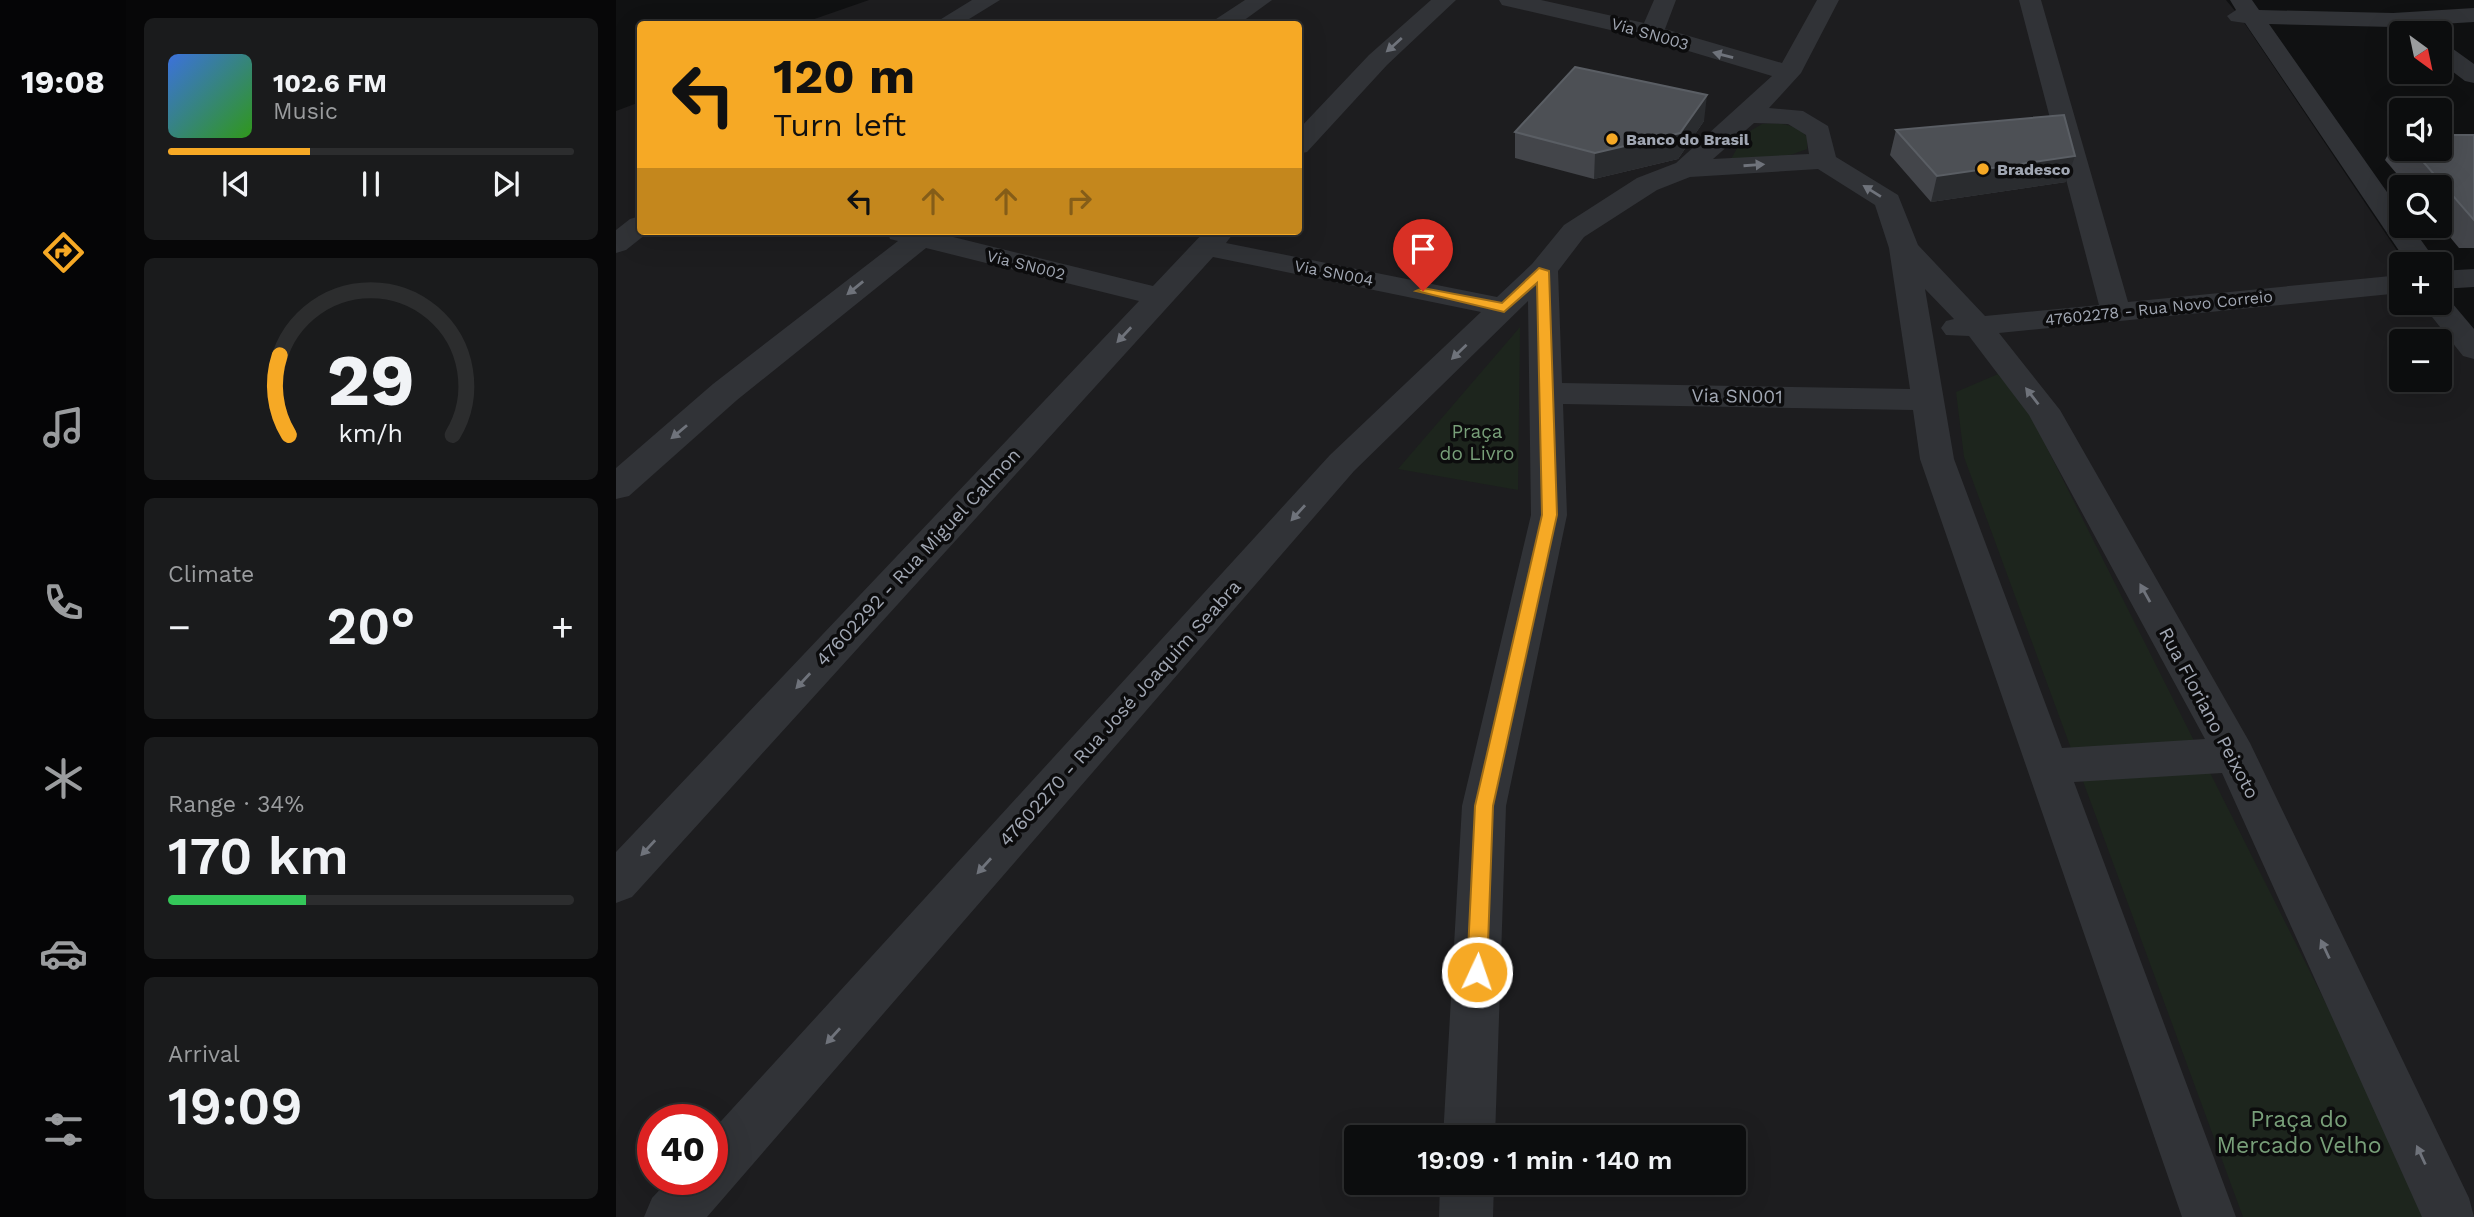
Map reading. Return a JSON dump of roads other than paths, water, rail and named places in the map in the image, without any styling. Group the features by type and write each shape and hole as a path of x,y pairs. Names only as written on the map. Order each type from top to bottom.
{"street":[{"path":"950,21 989,0"},
{"path":"1229,21 1261,0"},
{"path":"1302,142 1378,60 1445,0"},
{"name":"Via SN003","path":"1510,0 1652,32 1701,49 1789,73"},
{"path":"1652,32 1665,0"},
{"path":"1686,169 1748,115 1789,73 1828,0"},
{"path":"2029,0 2116,312"},
{"path":"2464,0 2474,12"},
{"path":"2240,8 2392,20 2474,12"},
{"path":"2240,8 2339,141 2416,252"},
{"path":"2240,8 2398,252"},
{"path":"2452,60 2474,76"},
{"path":"1686,169 1823,161 1819,132 1794,116 1748,115"},
{"name":"Rua Floriano Peixoto","path":"1823,161 1888,201 1904,248 1937,458 2209,1217"},
{"name":"47602270 - Rua José Joaquim Seabra","path":"728,1153 1342,463 1543,271 1574,231 1647,184 1686,169"},
{"path":"616,244 637,227"},
{"path":"616,487 912,237"},
{"name":"Via SN002","path":"912,237 1160,297"},
{"name":"47602292 - Rua Miguel Calmon","path":"616,883 1213,239"},
{"name":"Via SN004","path":"1213,239 1504,308"},
{"name":"Rua Floriano Peixoto","path":"1904,248 1977,326 2043,410 2235,755 2450,1217"},
{"path":"1470,1125 1484,806 1549,515 1543,271"},
{"path":"2452,279 2474,278"},
{"name":"47602278 - Rua Novo Correio","path":"1917,332 2389,285"},
{"path":"2452,300 2474,326"},
{"path":"2445,315 2474,349"},
{"name":"Via SN001","path":"1546,393 1928,400"},
{"path":"2049,766 2235,755"},
{"path":"671,1217 691,1195"},
{"path":"1466,1217 1467,1195"}],"place":[{"name":"Banco do Brasil","path":"1612,139"},
{"name":"Bradesco","path":"1983,169"}],"park label":[{"name":"Praça do Livro","path":"1477,442"},
{"name":"Praça do Mercado Velho","path":"2299,1132"}]}
